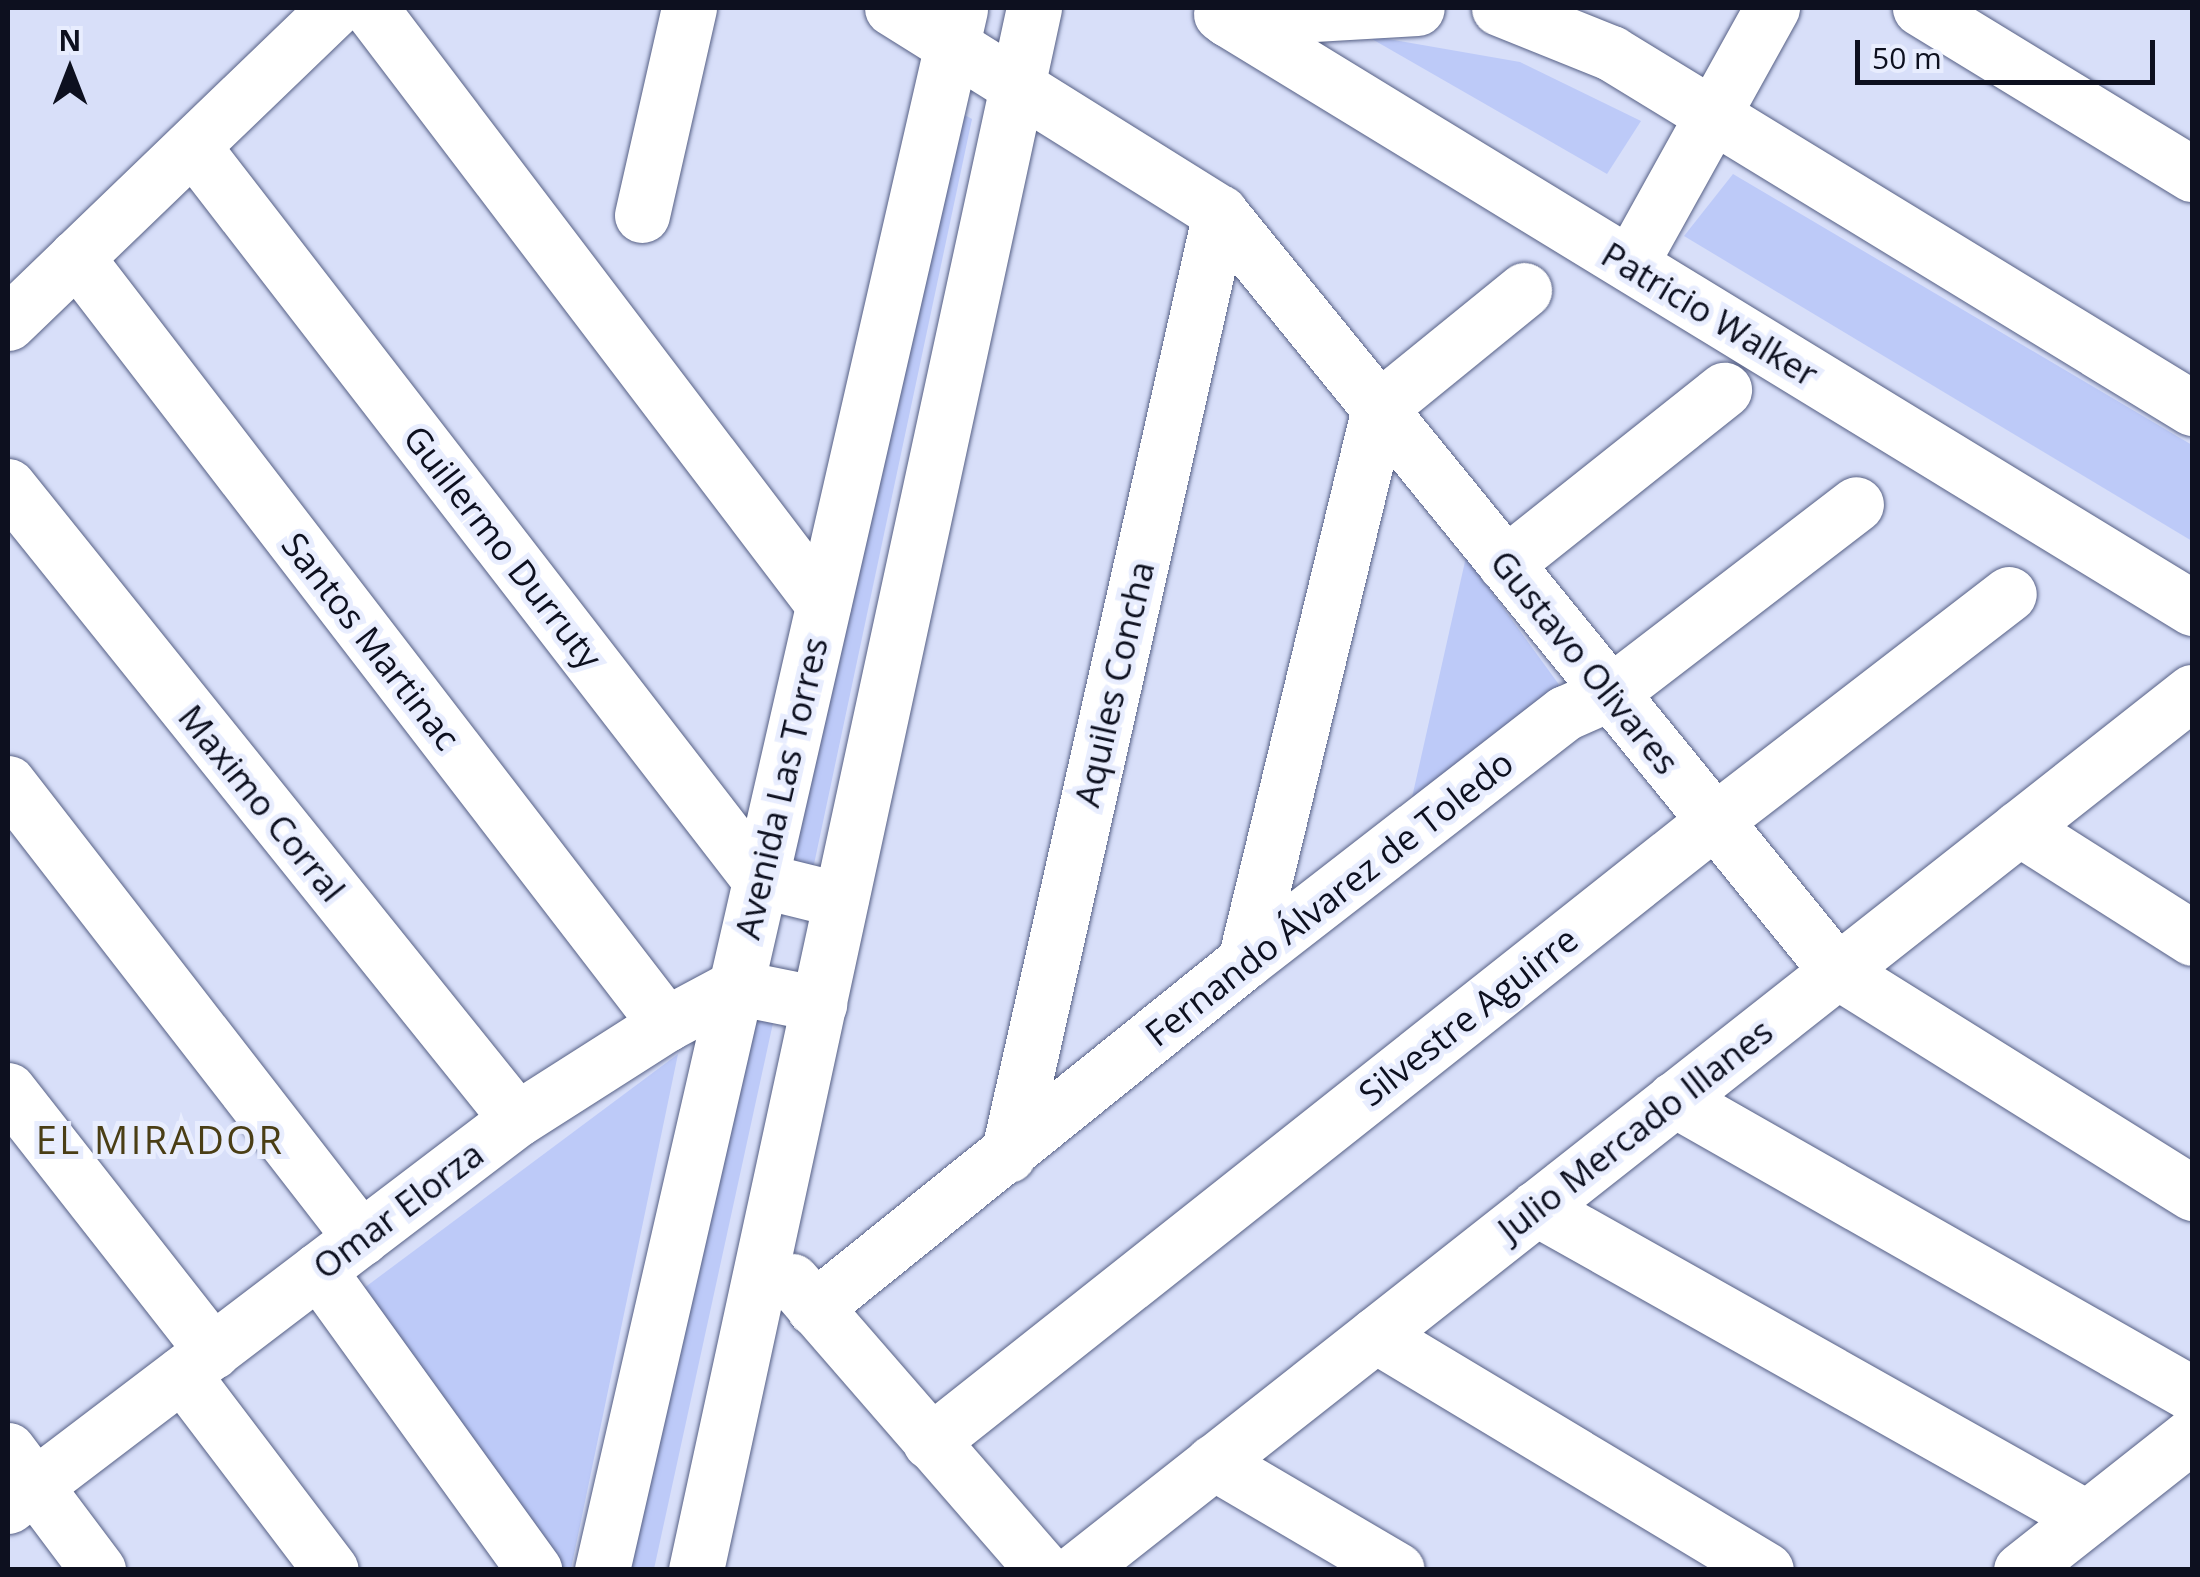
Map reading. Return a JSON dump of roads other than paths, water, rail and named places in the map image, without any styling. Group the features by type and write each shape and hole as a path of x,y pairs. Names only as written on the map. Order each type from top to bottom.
{"street":[{"path":"8,323 194,148 335,8"},
{"path":"370,8 823,604"},
{"path":"642,215 689,8"},
{"name":"Gustavo Olivares","path":"892,8 956,25 1019,83 1220,213 1836,971 2192,1193"},
{"path":"696,1570 1034,8"},
{"name":"Patricio Walker","path":"1219,13 1416,8"},
{"path":"1499,8 1611,53 2192,408"},
{"path":"1630,264 1710,113 1772,8"},
{"path":"1920,8 2192,174"},
{"name":"Patricio Walker","path":"1219,13 2192,608"},
{"name":"Avenida Las Torres","path":"602,1570 956,25"},
{"name":"Guillermo Durruty","path":"194,148 760,880"},
{"name":"Aquiles Concha","path":"1008,1155 1220,213"},
{"name":"Santos Martinac","path":"76,257 666,1024"},
{"path":"1246,961 1379,408 1524,290"},
{"path":"1505,564 1724,390"},
{"name":"Maximo Corral","path":"8,486 517,1119"},
{"name":"Fernando Álvarez de Toledo","path":"814,1308 1246,961 1564,713 1610,692 1856,504"},
{"name":"Silvestre Aguirre","path":"930,1442 1714,821 2008,594"},
{"name":"Julio Mercado Illanes","path":"1078,1570 2019,828 2180,719"},
{"path":"8,782 361,1238"},
{"path":"2019,828 2192,938"},
{"path":"760,880 841,900"},
{"path":"736,987 819,1004"},
{"name":"Omar Elorza","path":"17,1480 197,1362 517,1119 666,1024 736,987"},
{"path":"8,1090 197,1362 332,1570"},
{"path":"1674,1099 2192,1394"},
{"path":"1536,1208 2087,1518"},
{"path":"765,1250 1042,1570"},
{"path":"318,1270 534,1570"},
{"path":"1375,1335 1766,1570"},
{"path":"2021,1570 2192,1436"},
{"path":"1213,1462 1397,1570"},
{"path":"17,1480 98,1570"}],"district":[{"name":"EL MIRADOR","path":"160,1140"}]}
